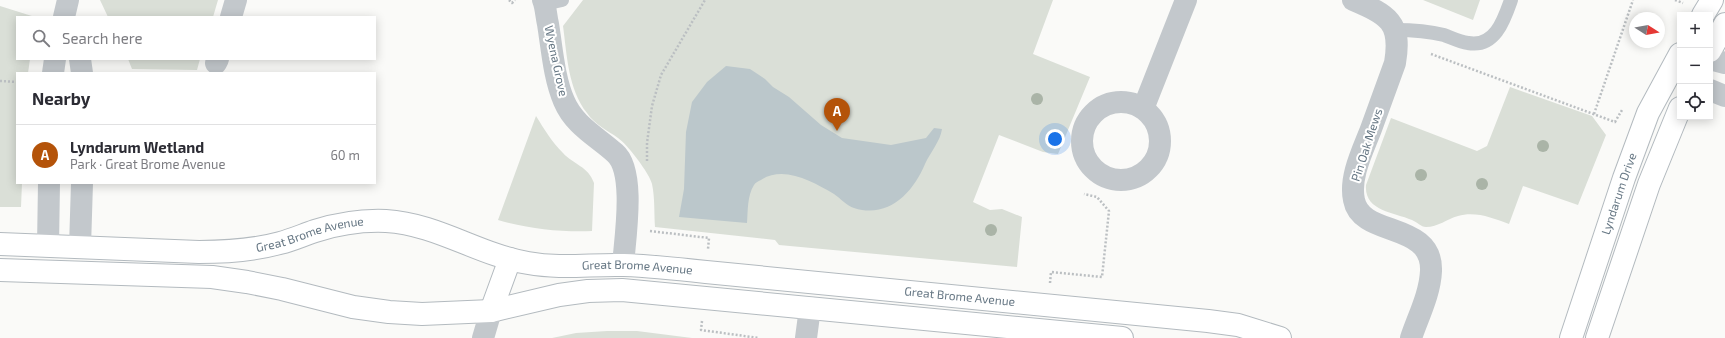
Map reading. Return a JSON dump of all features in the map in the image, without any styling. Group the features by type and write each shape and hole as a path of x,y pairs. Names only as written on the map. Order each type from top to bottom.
{"street":[{"path":"64,16 68,0"},
{"path":"71,0 74,16"},
{"path":"231,16 236,0"},
{"path":"1144,109 1186,0"},
{"path":"1353,0 1379,12 1388,19 1396,36"},
{"path":"1705,12 1712,0"},
{"name":"Wyena Grove","path":"550,1 558,84 564,102 576,120 588,133 617,154 624,166 628,193 623,265"},
{"path":"1712,48 1725,24"},
{"name":"Pin Oak Mews","path":"1396,36 1395,63 1359,164 1353,190 1357,210 1367,219 1416,240 1423,246 1428,256 1431,269 1429,286 1411,338"},
{"path":"53,72 55,60"},
{"path":"80,60 82,72"},
{"path":"1713,60 1725,64"},
{"name":"Lyndarum Drive","path":"1571,338 1624,178 1648,114 1677,68"},
{"path":"1713,91 1725,96"},
{"name":"Lyndarum Drive","path":"1597,338 1649,184 1677,115"},
{"path":"47,272 49,184"},
{"path":"80,273 82,184"},
{"name":"Great Brome Avenue","path":"0,244 228,252 254,249 281,243 337,225 386,221 412,224 436,231 483,251 510,259 556,267 623,265 1108,311 1238,325 1280,338"},
{"path":"483,338 510,259"},
{"path":"622,290 623,265"},
{"name":"Great Brome Avenue","path":"0,270 212,278 247,282 282,289 353,307 389,312 422,314 491,311 559,295 588,291 622,290 1111,337"},
{"path":"806,338 814,283"},
{"path":"1108,311 1111,337"}],"lane":[{"path":"1396,36 1417,30 1444,35 1468,44 1480,43 1491,38 1499,30 1511,0"}],"path":[{"path":"509,0 512,3 515,0"},
{"path":"647,166 647,143 652,106 661,75 705,0"},
{"path":"1594,114 1633,0"},
{"path":"1675,0 1683,3"},
{"path":"1396,36 1615,122 1626,103 1648,114"},
{"path":"0,81 16,82"},
{"path":"1047,306 1051,272 1102,278 1109,211 1097,197 1084,194"},
{"path":"650,225 650,232 709,238 706,272"},
{"path":"704,297 701,330 759,338"}],"shaded area":[{"path":"100,0 218,0 213,16 108,16"},
{"path":"583,0 1053,0 1033,54 1090,77 1058,154 1043,152 999,135 973,202 990,210 1002,209 1022,217 1017,267 779,245 775,240 655,227 653,189 647,173 622,141 597,124 590,117 581,104 572,83 567,60 563,26"},
{"path":"1423,0 1480,0 1473,20"},
{"path":"0,6 32,16 16,16 16,60 30,60 28,72 16,72 16,184 22,184 21,207 0,207"},
{"path":"128,60 200,60 197,70 132,69"},
{"path":"726,66 750,69 765,79 773,87 789,97 821,125 842,138 891,145 926,138 934,128 942,129 941,134 914,185 898,201 888,207 878,210 854,208 846,204 834,194 808,180 779,174 770,176 754,184 749,199 747,223 679,217 684,189 686,132 692,102 707,82"},
{"path":"1510,87 1592,116 1606,135 1578,205 1523,186 1509,224 1471,214 1454,217 1435,226 1426,227 1412,220 1381,209 1370,200 1367,194 1366,185 1391,118 1477,151 1487,146"},
{"path":"536,116 559,149 567,157 584,169 594,183 592,231 545,229 522,226 498,220"},
{"path":"637,331 692,338 552,338 576,333"}],"place":[{"name":"Lyndarum Wetland","path":"837,131"}]}
